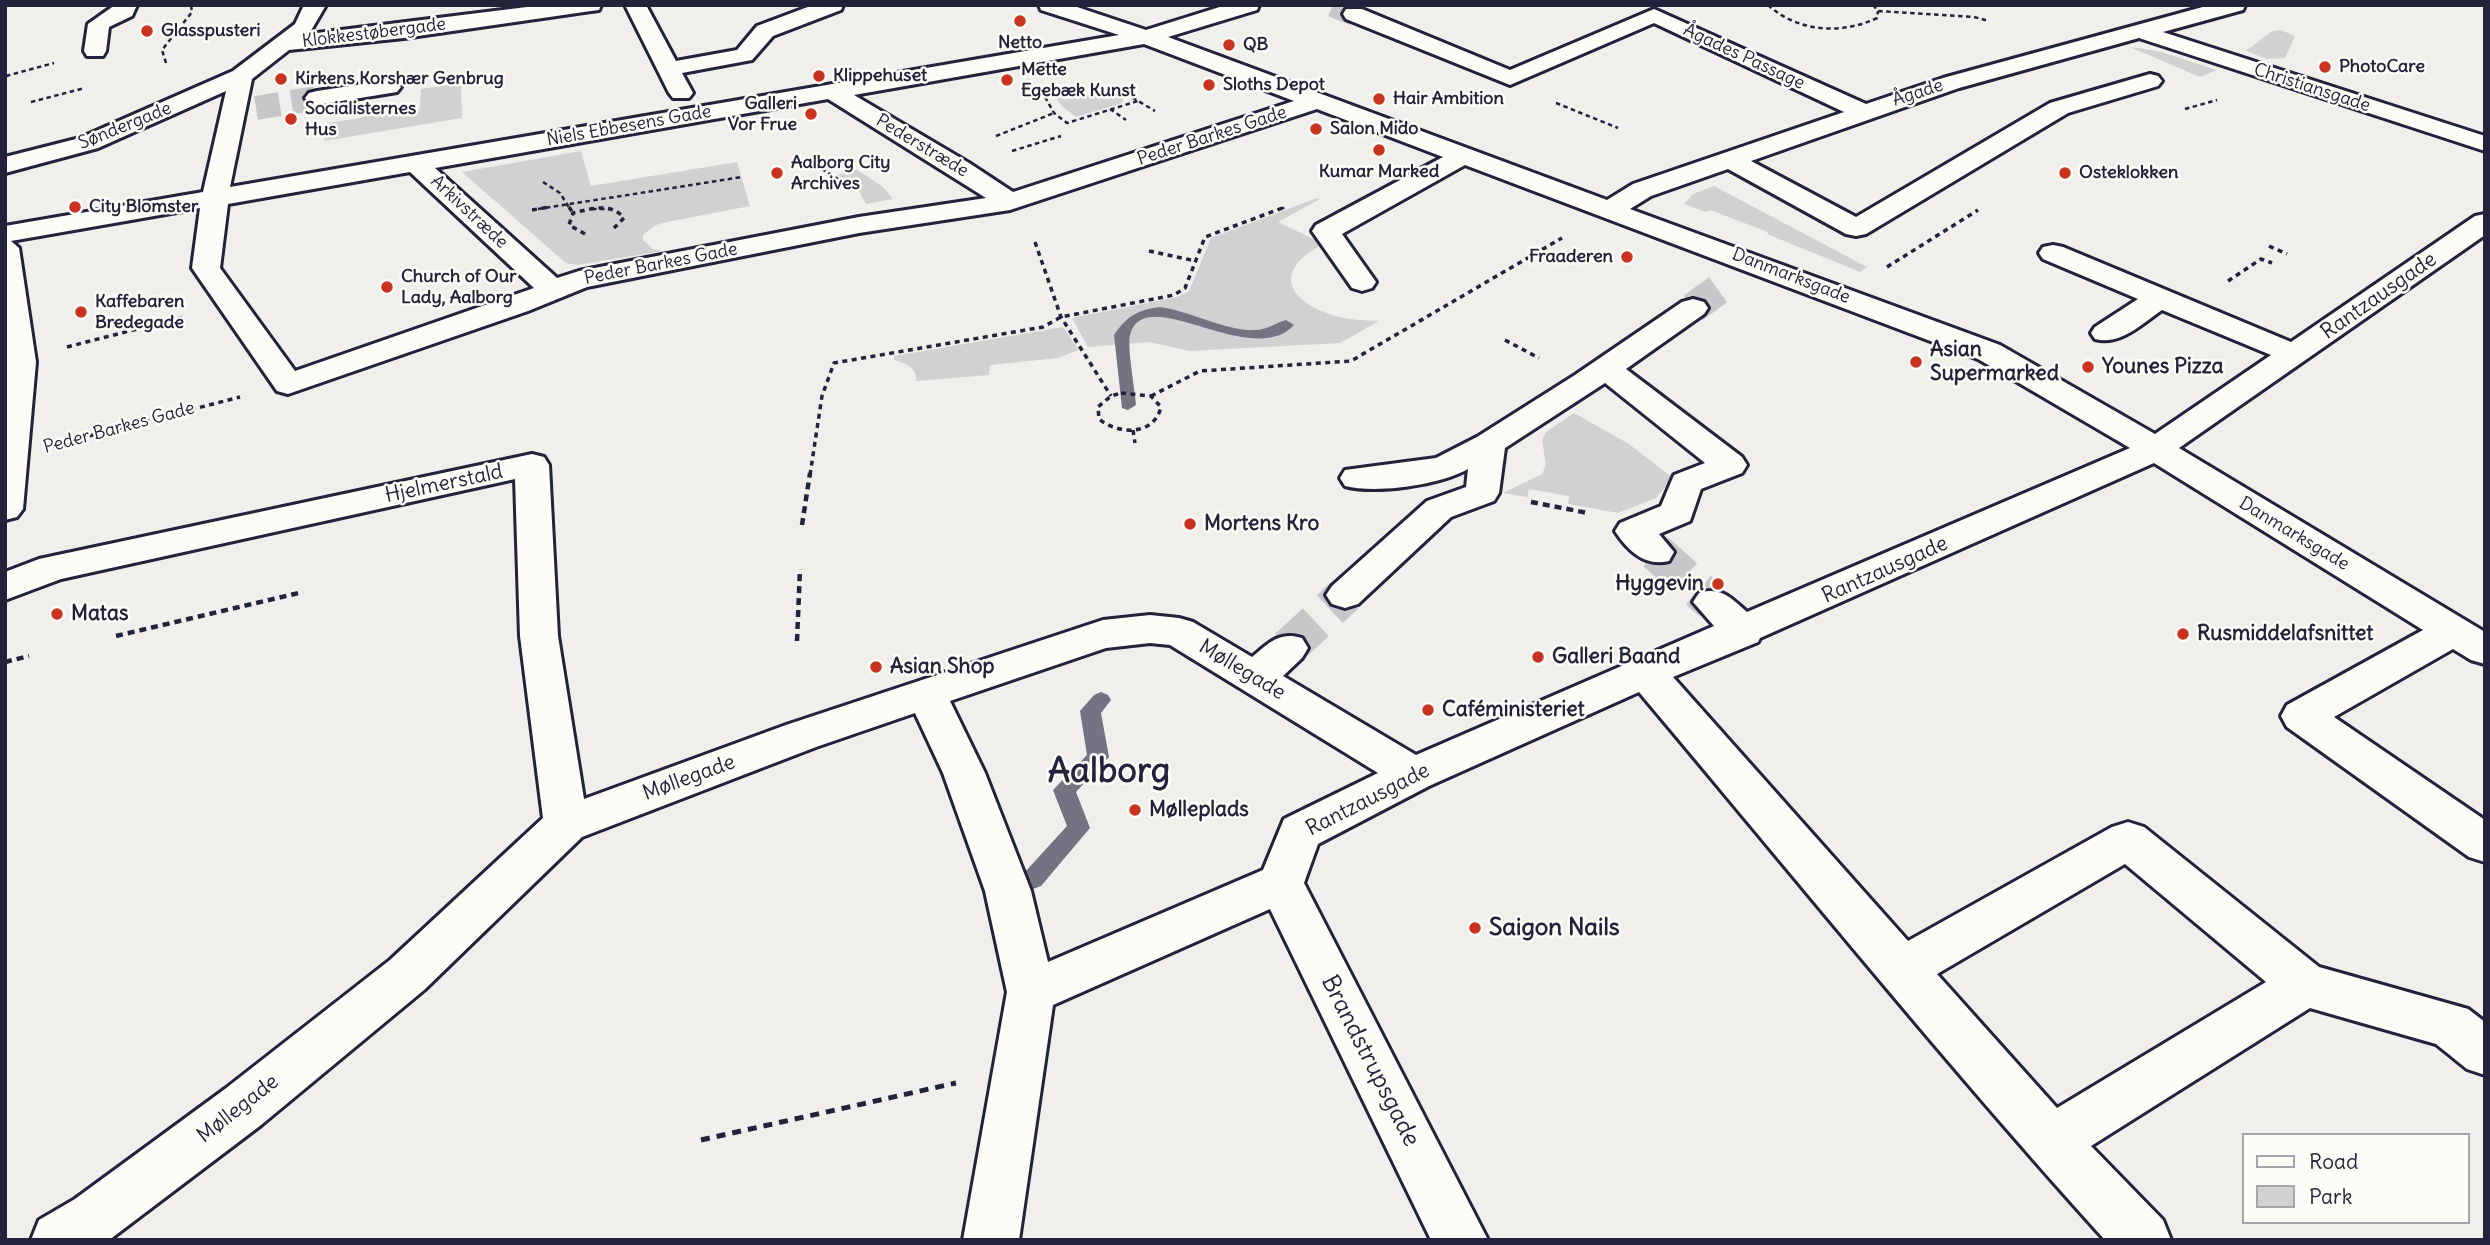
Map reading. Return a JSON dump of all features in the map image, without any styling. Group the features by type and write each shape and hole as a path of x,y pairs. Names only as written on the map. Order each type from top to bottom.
{"street":[{"path":"95,51 99,24 124,11 126,5"},
{"name":"Søndergade","path":"5,165 89,143 241,76 304,28 315,5"},
{"name":"Klokkestøbergade","path":"282,44 404,31 591,5"},
{"path":"635,5 693,115"},
{"path":"669,69 744,55 765,31 834,5"},
{"name":"Danmarksgade","path":"1049,5 1146,37 1989,352 2155,449 2469,640"},
{"name":"Niels Ebbesens Gade","path":"5,234 1146,37 1249,5"},
{"name":"Ågade","path":"1611,209 1642,190 1951,83 2235,5"},
{"name":"Ågades Passage","path":"1354,14 1510,78 1654,15 1863,112"},
{"name":"Christiansgade","path":"2139,31 2485,144"},
{"path":"1729,159 1856,228 2059,108 2150,81 2076,48"},
{"path":"241,76 244,110 215,198 206,268 288,384"},
{"path":"317,98 389,88"},
{"name":"Pederstræde","path":"832,92 960,167 1010,202"},
{"name":"Peder Barkes Gade","path":"288,384 315,377 579,279 859,225 1010,202 1317,101"},
{"path":"1362,282 1326,231 1465,155"},
{"name":"Arkivstræde","path":"415,163 553,290"},
{"name":"Rantzausgade","path":"1281,883 1300,832 1414,774 1744,632 2155,449 2485,222"},
{"path":"5,248 20,362 5,509"},
{"path":"2053,253 2294,354"},
{"path":"1730,281 1755,263"},
{"path":"2106,333 2160,298"},
{"path":"1357,478 1422,473 1448,466 1489,444 1606,369 1693,308"},
{"path":"1606,369 1730,465 1686,483 1677,513 1644,542"},
{"path":"1345,596 1439,509 1482,492 1489,444"},
{"name":"Hjelmerstald","path":"5,587 52,568 533,465 540,636 566,824"},
{"path":"1712,602 1744,632"},
{"name":"Møllegade","path":"59,1240 94,1218 243,1107 407,975 566,824 801,736 1103,634 1150,629 1179,632 1414,774"},
{"path":"2469,640 2302,716 2485,844"},
{"path":"1255,678 1288,648"},
{"path":"1647,674 2050,1141 2143,1240"},
{"path":"927,695 964,773 1008,891 1031,992 991,1240"},
{"path":"1901,970 2128,840 2305,985 2450,1025 2485,1052"},
{"path":"1031,992 1281,883"},
{"name":"Brandstrupsgade","path":"1281,883 1460,1240"},
{"path":"2050,1141 2305,985"}],"path":[{"path":"167,67 162,50 192,12 191,5"},
{"path":"1769,5 1777,14 1792,21 1833,28 1868,24 1877,18 1878,11"},
{"path":"1873,5 1878,11 1974,17 1989,21"},
{"path":"6,76 95,51"},
{"path":"2175,112 2287,79"},
{"path":"1055,96 1044,98 1054,113 1067,123 1138,101 1116,90 1101,88"},
{"path":"1554,102 1618,128"},
{"path":"996,136 1054,113"},
{"path":"1011,152 1061,136"},
{"path":"522,212 742,177"},
{"path":"802,525 822,396 834,363 1043,327 1061,317 1174,295 1185,288 1205,237 1326,192 1367,209"},
{"path":"1843,296 1989,203"},
{"path":"589,234 572,229 568,222 573,213 598,208 620,211 623,221 607,232"},
{"path":"1035,242 1061,317 1111,396"},
{"path":"2269,246 2287,254"},
{"path":"1149,251 1196,261"},
{"path":"20,362 233,305"},
{"path":"1445,309 1453,313"},
{"name":"Peder Barkes Gade","path":"12,457 288,384"},
{"path":"1131,392 1151,396 1161,407 1158,419 1152,424 1133,430 1113,429 1099,419 1098,407 1111,396 1131,392"},
{"path":"1133,430 1135,443"},
{"path":"1482,492 1618,519 1644,542"},
{"path":"796,641 800,569"},
{"path":"116,636 303,592"},
{"path":"5,662 29,656"},
{"path":"701,1140 1018,1069"}],"green space":[{"path":"2281,30 2295,36 2285,58 2267,59 2246,51 2272,31"},
{"path":"2130,47 2158,51 2217,70 2200,77"},
{"path":"461,83 462,118 324,141 328,123 361,118 362,113 401,107 401,112 420,109 421,89"},
{"path":"1101,93 1124,99 1122,103 1076,117 1056,98"},
{"path":"581,151 591,186 737,162 750,206 656,225 643,235 643,240 653,249 663,251 577,265 566,263 462,172"},
{"path":"856,169 883,187 893,199 866,204 858,189 838,175"},
{"path":"1714,186 1867,267 1860,272 1767,234 1768,232 1710,210 1706,212 1684,204 1693,194"},
{"path":"1320,199 1278,222 1324,244 1309,253 1293,271 1291,281 1294,290 1313,307 1329,314 1347,319 1379,321 1340,343 1190,351 1149,342 1088,347 1072,318 1177,297 1189,291 1211,238"},
{"path":"1063,327 1079,350 1058,358 990,365 989,375 916,381 912,369 894,360 894,356"},
{"path":"1574,413 1629,444 1673,478 1656,498 1618,513 1568,504 1569,496 1529,489 1527,497 1503,493 1542,474 1546,465 1542,440 1546,432"}],"waterway":[{"path":"1128,405 1122,335 1132,321 1145,313 1160,311 1176,314 1245,335 1263,334 1286,325"},
{"path":"1033,879 1079,828 1064,790 1098,757 1090,711 1101,700"}],"tunnel":[{"path":"1333,5 1354,14"},
{"path":"256,108 317,98"},
{"path":"1693,308 1730,281"},
{"path":"1656,552 1712,602"},
{"path":"1288,648 1345,595"}],"place":[{"name":"Netto","path":"1020,21"},
{"name":"Glasspusteri","path":"147,31"},
{"name":"QB","path":"1229,45"},
{"name":"PhotoCare","path":"2325,67"},
{"name":"Klippehuset","path":"819,76"},
{"name":"Kirkens Korshær Genbrug","path":"281,79"},
{"name":"Mette Egebæk Kunst","path":"1007,80"},
{"name":"Sloths Depot","path":"1209,85"},
{"name":"Hair Ambition","path":"1379,99"},
{"name":"Galleri Vor Frue","path":"811,114"},
{"name":"Socialisternes Hus","path":"291,119"},
{"name":"Salon Mido","path":"1316,129"},
{"name":"Kumar Marked","path":"1379,150"},
{"name":"Aalborg City Archives","path":"777,173"},
{"name":"Osteklokken","path":"2065,173"},
{"name":"City Blomster","path":"75,207"},
{"name":"Fraaderen","path":"1627,257"},
{"name":"Church of Our Lady, Aalborg","path":"387,287"},
{"name":"Kaffebaren Bredegade","path":"81,312"},
{"name":"Asian Supermarked","path":"1916,362"},
{"name":"Younes Pizza","path":"2088,367"},
{"name":"Mortens Kro","path":"1190,524"},
{"name":"Hyggevin","path":"1718,584"},
{"name":"Matas","path":"57,614"},
{"name":"Rusmiddelafsnittet","path":"2183,634"},
{"name":"Galleri Baand","path":"1538,657"},
{"name":"Asian Shop","path":"876,667"},
{"name":"Caféministeriet","path":"1428,710"},
{"name":"Mølleplads","path":"1135,810"},
{"name":"Saigon Nails","path":"1475,928"}],"district":[{"name":"Aalborg","path":"1109,772"}]}
